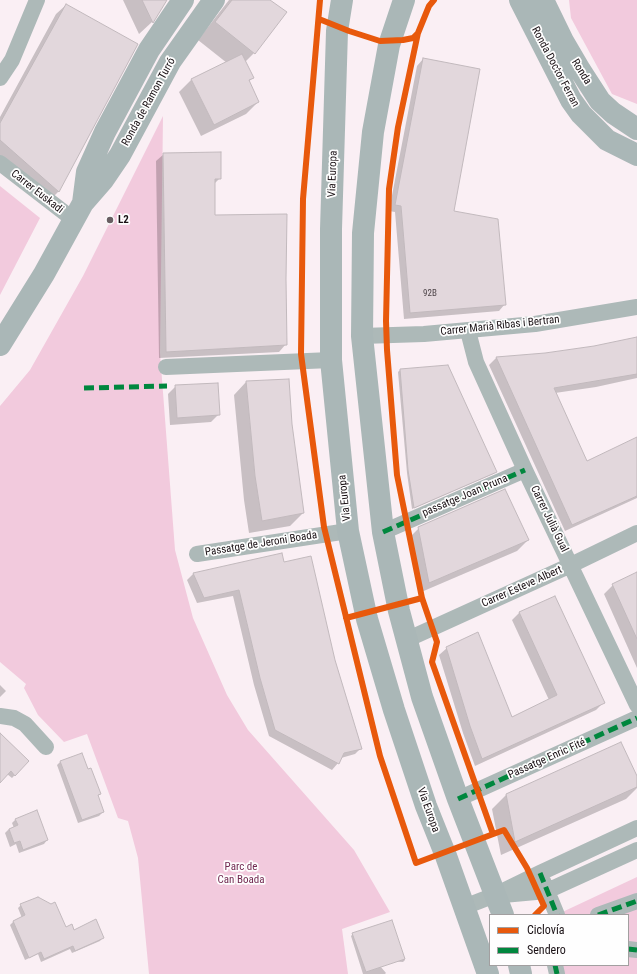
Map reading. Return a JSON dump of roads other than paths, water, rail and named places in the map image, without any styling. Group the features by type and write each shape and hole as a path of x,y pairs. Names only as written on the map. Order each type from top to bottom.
{"street":[{"path":"0,78 12,60 37,0"},
{"name":"Ronda de Ramon Turró","path":"78,212 87,172 105,132 149,50 183,0"},
{"name":"Ronda de Ramon Turró","path":"0,345 44,274 78,212 120,155 170,62 214,0"},
{"name":"Via Europa","path":"342,0 337,31 331,229 331,360 348,531 367,619 394,710 426,806 488,974"},
{"path":"404,0 389,45 373,132 363,233 362,336 383,532 399,611 422,697 458,799 499,905"},
{"name":"Ronda Doctor Ferran","path":"520,0 571,100 581,114 607,140 637,154"},
{"name":"Ronda","path":"543,0 563,41 600,101 613,113 637,129"},
{"name":"Carrer Euskadi","path":"0,163 78,212"},
{"name":"Carrer Marià Ribas i Bertran","path":"362,336 468,331 535,324 637,307"},
{"name":"Carrer Julià Gual","path":"468,331 476,362 525,470 637,706"},
{"path":"166,368 331,360"},
{"name":"passatge Joan Pruna","path":"383,532 525,470"},
{"name":"Passatge de Jeroni Boada","path":"197,554 348,531"},
{"name":"Carrer Esteve Albert","path":"406,640 571,565 637,533"},
{"path":"0,716 14,718 25,724 46,747"},
{"name":"Passatge Enric Fité","path":"458,799 637,718"},
{"path":"499,905 540,873 637,828"},
{"path":"464,907 499,905 547,891 637,850"},
{"path":"540,873 557,914"},
{"path":"601,914 637,901"}],"place":[{"name":"L2","path":"110,220"}],"park label":[{"name":"Parc de Can Boada","path":"241,873"}]}
